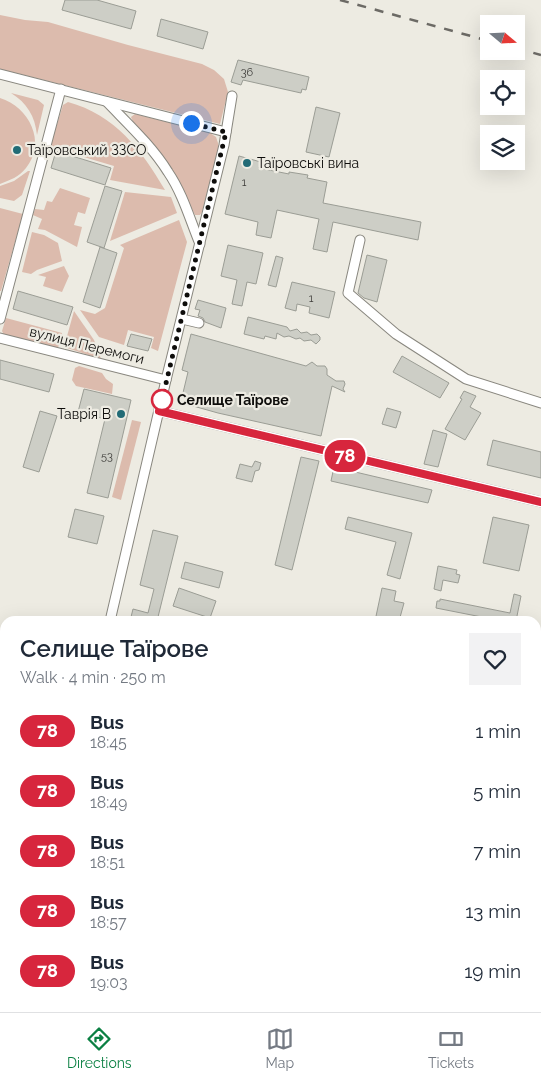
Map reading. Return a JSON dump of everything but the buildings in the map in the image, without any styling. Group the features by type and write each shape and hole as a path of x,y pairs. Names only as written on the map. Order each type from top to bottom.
{"street":[{"path":"0,74 226,132"},
{"path":"0,319 61,89"},
{"path":"111,616 200,244 226,132 232,96"},
{"path":"106,102 149,147 169,172 200,244"},
{"path":"360,240 348,293 396,334 466,379 541,403"},
{"path":"182,319 199,324"},
{"name":"вулиця Перемоги","path":"0,338 166,380"},
{"path":"159,411 541,502"}],"shaded area":[{"path":"0,15 48,22 202,64 214,70 224,79 228,92 220,124 0,69"},
{"path":"11,93 38,100 44,105 37,135 32,116 26,106"},
{"path":"0,98 19,109 27,117 35,137 35,147 32,158 26,168 14,178 0,184"},
{"path":"68,102 100,115 113,125 136,148 165,190 110,180 114,166 50,147 63,105"},
{"path":"135,114 210,133 216,137 219,146 200,215 195,215 163,156 133,122 131,117"},
{"path":"30,171 22,195 14,201 0,198 0,186 14,181"},
{"path":"60,188 90,198 85,214 78,212 74,225 82,227 77,247 45,230 38,229 42,219 33,215 35,209 44,210 47,201 52,202"},
{"path":"125,192 171,197 177,213 110,241"},
{"path":"0,208 23,214 1,291 0,291"},
{"path":"179,220 187,242 158,351 151,348 154,337 128,330 124,345 99,337 80,310 95,314 105,308 124,248 120,245"},
{"path":"32,232 44,235 58,243 62,261 31,274 22,272"},
{"path":"64,266 69,276 62,292 43,286 46,277 38,275"},
{"path":"74,311 94,340 101,359 64,347"},
{"path":"6,318 62,333 58,348 4,335 2,331"},
{"path":"79,366 102,373 113,384 112,394 76,386 72,380 75,368"},
{"path":"132,420 141,422 121,500 112,497"}],"railway":[{"path":"340,0 480,39"},
{"path":"525,51 541,55"}],"bus line":[{"name":"78","path":"162,400 159,411 534,502 541,502"}],"place":[{"name":"Таїровський ЗЗСО","path":"17,150"},
{"name":"Таїровські вина","path":"247,163"},
{"name":"Селище Таїрове","path":"162,400"},
{"name":"Таврія В","path":"121,414"}],"route":[{"path":"162,400 226,132 191,123"}]}
